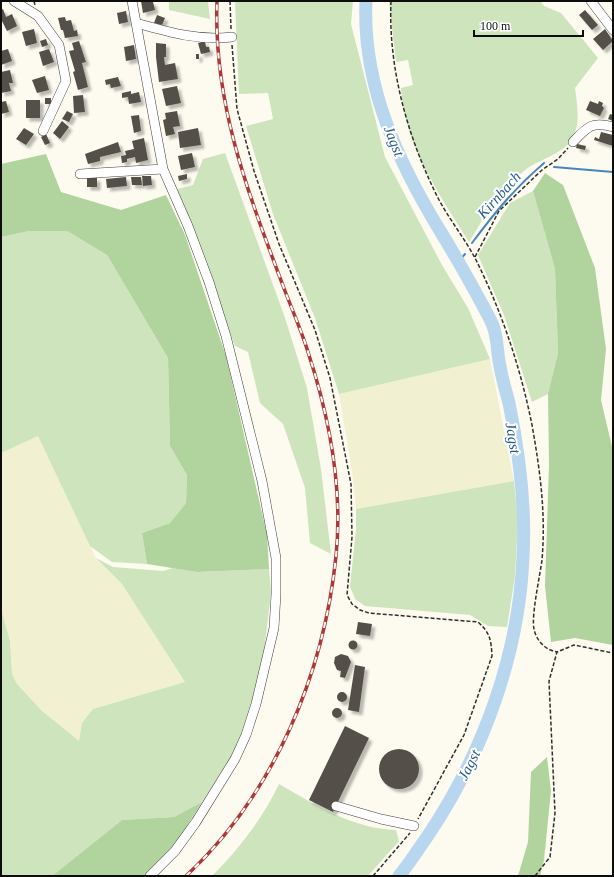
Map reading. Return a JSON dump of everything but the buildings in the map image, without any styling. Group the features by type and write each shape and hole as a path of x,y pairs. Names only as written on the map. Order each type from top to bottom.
{"street":[{"path":"14,1 38,16 59,45 66,81 43,131"},
{"path":"132,1 163,169 191,233 226,336 265,496 276,558 274,628 256,704 235,759 175,851 150,876"},
{"path":"591,1 613,30"},
{"path":"136,23 173,34 195,38 232,37"},
{"path":"572,142 587,127 599,123 613,127"},
{"path":"80,174 163,169"},
{"path":"336,806 380,819 414,826"}],"path":[{"path":"230,1 237,108 254,171 279,244 315,330 330,378 351,484 352,537 347,595 352,604 360,610 369,613 478,622 488,631 491,642 492,656 464,734 414,826 373,876"},
{"path":"391,1 390,23 396,78 416,147 439,199 475,257 512,348 529,412 541,475 543,524 542,559 533,627 537,638 547,648 557,652 574,645 613,652"},
{"path":"475,257 499,211 542,170 558,160 572,142"},
{"path":"535,876 550,857 555,813 549,681 557,652"}],"green space":[{"path":"169,1 208,1 210,19 169,10"},
{"path":"235,1 353,1 351,24 385,157 442,265 468,308 490,359 339,394 315,318 273,214 246,126 273,119 268,93 239,94"},
{"path":"389,1 540,1 544,6 561,13 598,58 575,88 577,127 568,145 529,167 515,179 493,204 469,242 425,169 409,130 401,88 413,85 408,60 396,62"},
{"path":"225,153 284,315 307,388 321,469 331,554 310,543 305,488 283,424 260,403 248,352 235,346 177,189 193,185 203,159"},
{"path":"46,154 61,192 121,210 166,195 185,235 226,356 267,535 269,569 197,572 147,564 142,533 170,523 186,503 187,475 170,446 168,358 107,255 67,231 29,231 1,237 1,164"},
{"path":"545,173 563,185 595,268 606,349 601,400 613,451 613,645 575,638 551,642 545,586 549,465 548,394 558,353 555,269 533,191"},
{"path":"533,191 555,269 558,353 548,394 532,402 504,315 478,255 510,203"},
{"path":"29,231 67,231 107,255 168,358 170,446 187,475 186,503 170,523 142,533 147,564 112,562 90,546 38,436 1,453 1,237"},
{"path":"490,359 514,481 356,509 352,471 339,394"},
{"path":"38,436 96,558 122,584 185,682 93,709 82,723 79,742 42,711 17,684 12,674 10,641 1,609 1,453"},
{"path":"514,481 518,521 515,576 507,627 488,626 470,615 365,606 355,599 350,586 356,529 356,509"},
{"path":"96,558 113,567 163,571 173,568 197,572 269,569 271,592 264,652 254,697 237,748 202,802 174,817 122,820 52,876 1,876 1,609 10,641 12,674 17,684 42,711 79,741 82,723 93,709 185,682 122,584"},
{"path":"547,757 551,791 544,860 540,876 518,876 528,842 531,772"},
{"path":"279,784 321,808 350,821 380,829 396,830 399,841 368,876 212,876 250,833 266,809"},
{"path":"202,802 177,842 144,876 52,876 122,820 174,817"}],"waterway":[{"name":"Jagst","path":"366,1 366,33 370,63 377,94 386,123 411,180 489,316 493,326 516,441 523,499 524,538 520,594 506,666 495,702 466,770 448,803 411,861 399,876"},
{"name":"Kirnbach","path":"472,243 523,182 544,163"},
{"name":"Kirnbach","path":"554,167 613,172"},
{"name":"Kirnbach","path":"459,261 465,254"}],"railway":[{"path":"186,876 217,844 245,808 269,770 290,730 320,644 330,600 338,530 336,478 328,427 316,376 259,220 236,149 227,113 217,39 217,1"}]}
